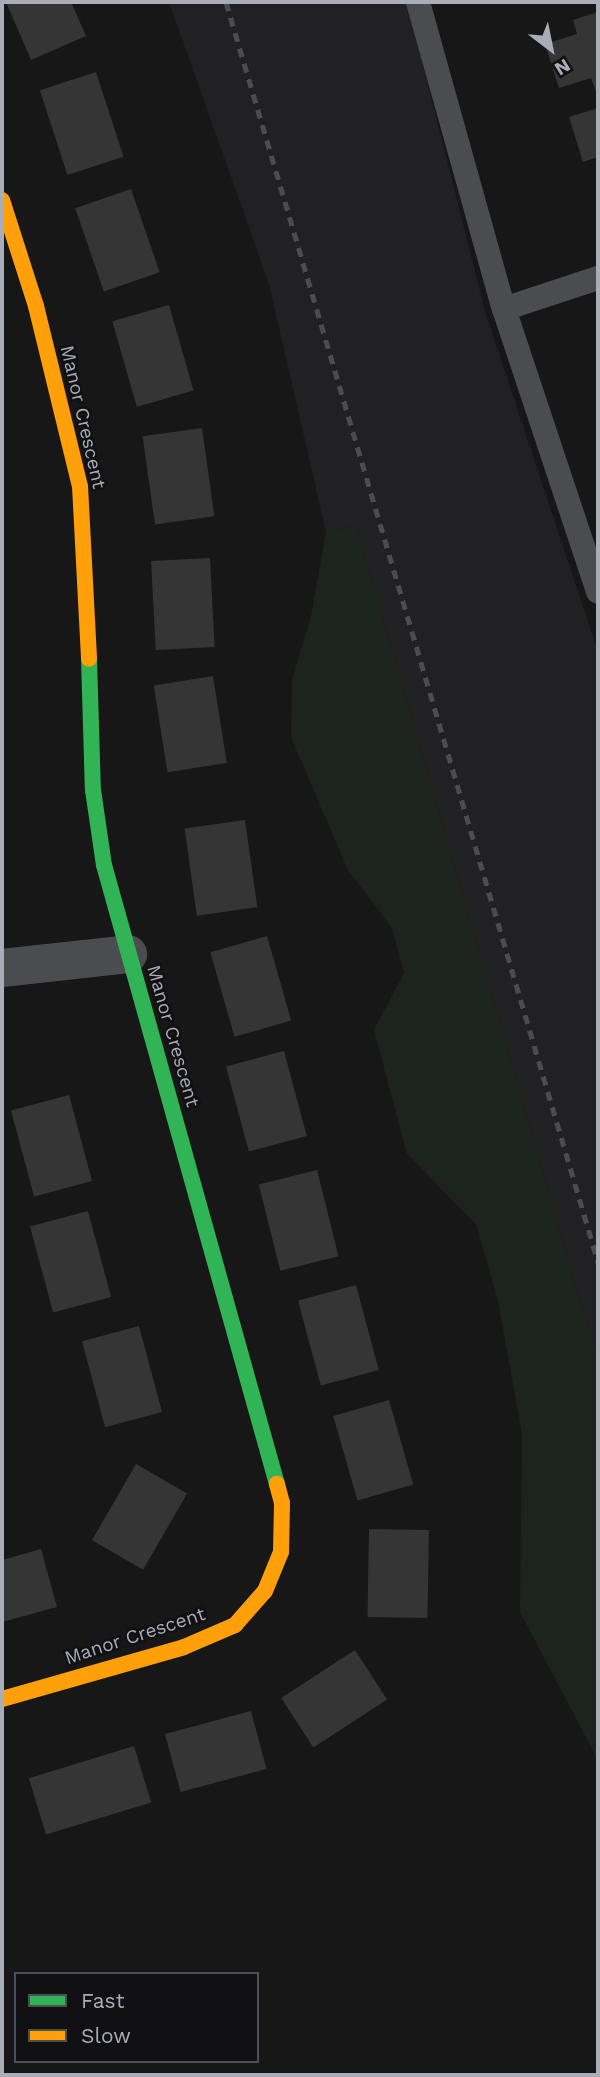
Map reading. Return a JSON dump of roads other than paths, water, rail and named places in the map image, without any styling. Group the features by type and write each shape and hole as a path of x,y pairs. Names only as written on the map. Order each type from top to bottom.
{"street":[{"name":"Manor Crescent","path":"2,200 36,306 80,486 90,668 93,790 104,865 282,1503 281,1552 265,1591 235,1625 184,1647 2,1699"},
{"path":"2,968 128,954"}],"lane":[{"path":"418,2 504,309 598,592"},
{"path":"504,309 598,278"}],"railway":[{"path":"226,2 598,1262"}]}
